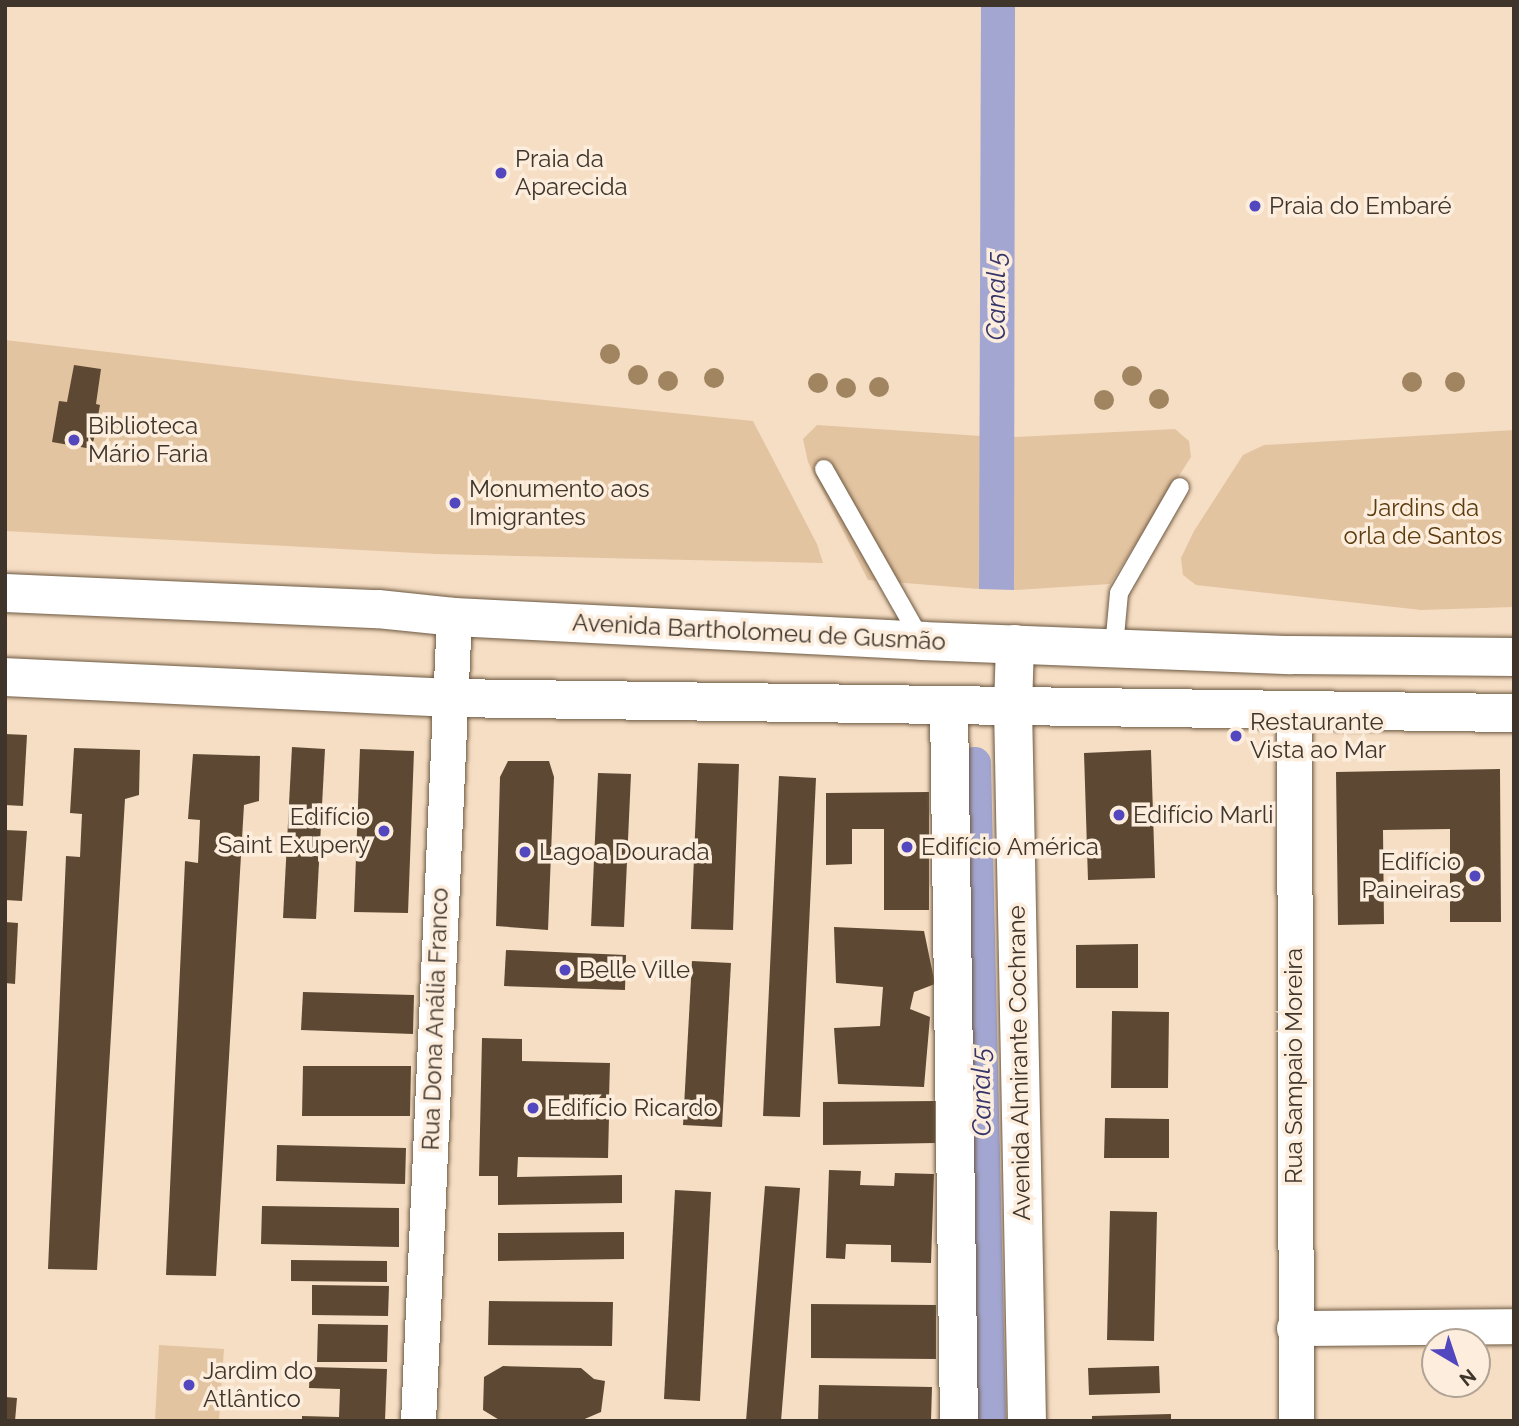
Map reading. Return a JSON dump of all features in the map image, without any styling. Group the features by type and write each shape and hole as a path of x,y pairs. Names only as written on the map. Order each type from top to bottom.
{"main road":[{"name":"Avenida Bartholomeu de Gusmão","path":"5,593 378,609 454,617 922,641 1318,656 1514,657"},
{"name":"Avenida Almirante Cochrane","path":"1015,643 1013,706 1027,1421"},
{"path":"5,677 449,698 1514,713"},
{"path":"949,706 959,1261 959,1421"}],"street":[{"name":"Rua Dona Anália Franco","path":"418,1421 454,617"},
{"name":"Rua Sampaio Moreira","path":"1294,711 1296,1421"},
{"path":"1294,1328 1514,1326"}],"lane":[{"path":"824,469 922,641"},
{"path":"1114,647 1119,593 1180,486"}],"green space":[{"path":"5,340 356,381 753,421 817,544 823,563 435,554 5,531"},
{"path":"817,425 981,436 979,589 868,580 808,462 803,439"},
{"path":"1175,429 1189,441 1191,457 1110,584 1014,590 1014,437"},
{"name":"Jardins da orla de Santos","path":"1514,430 1514,607 1421,610 1196,585 1183,575 1181,558 1194,531 1243,455 1264,445"},
{"name":"Jardim do Atlântico","path":"159,1345 224,1349 219,1421 155,1421"}],"water":[{"path":"981,5 1015,5 1014,590 979,589"}],"building":[{"path":"74,365 101,369 96,404 100,405 92,449 52,442 59,401 67,402"},
{"path":"5,734 27,735 23,806 5,805"},
{"path":"292,747 325,749 316,919 283,918"},
{"path":"74,748 140,750 139,795 125,799 97,1270 48,1269 66,856 80,857 82,814 70,813"},
{"name":"Edifício Saint Exupery","path":"360,749 414,751 408,913 354,912"},
{"name":"Edifício Marli","path":"1151,750 1155,878 1088,880 1084,753"},
{"path":"193,754 260,756 259,801 244,805 216,1276 166,1275 185,861 198,863 200,820 188,819"},
{"name":"Lagoa Dourada","path":"508,761 549,761 554,777 548,930 496,926 500,777"},
{"path":"698,763 739,764 733,930 691,929"},
{"path":"1500,769 1501,922 1450,922 1450,829 1383,830 1384,924 1338,925 1336,772"},
{"path":"598,773 631,774 624,927 591,926"},
{"path":"779,776 816,778 800,1117 763,1116"},
{"name":"Edifício América","path":"929,792 929,910 884,910 884,829 852,829 852,864 826,865 826,793"},
{"path":"5,830 27,831 22,901 5,900"},
{"path":"5,922 18,923 15,984 5,983"},
{"path":"834,927 924,931 935,984 914,992 910,1009 930,1017 924,1087 838,1084 834,1028 880,1026 883,987 836,983"},
{"path":"1138,944 1138,988 1076,988 1076,945"},
{"name":"Belle Ville","path":"506,950 626,955 625,990 504,986"},
{"path":"692,961 731,963 722,1127 683,1125"},
{"path":"303,992 414,995 413,1034 301,1030"},
{"path":"1112,1011 1169,1012 1168,1088 1111,1088"},
{"name":"Edifício Ricardo","path":"482,1038 522,1039 522,1061 610,1063 609,1098 585,1098 584,1118 609,1118 608,1158 518,1157 517,1177 622,1175 622,1203 498,1205 498,1176 479,1176"},
{"path":"303,1066 411,1066 410,1116 302,1116"},
{"path":"935,1101 935,1143 823,1145 823,1102"},
{"path":"1105,1118 1169,1119 1169,1158 1104,1158"},
{"path":"277,1145 406,1148 405,1184 276,1181"},
{"path":"829,1170 861,1171 860,1185 894,1186 895,1173 934,1174 931,1263 891,1262 891,1245 846,1244 845,1259 826,1258"},
{"path":"765,1186 800,1188 781,1421 746,1421"},
{"path":"675,1190 711,1192 700,1401 664,1399"},
{"path":"262,1206 399,1208 399,1247 261,1244"},
{"path":"1110,1211 1157,1212 1154,1341 1107,1340"},
{"path":"624,1232 624,1259 498,1261 498,1233"},
{"path":"291,1260 387,1261 387,1282 291,1281"},
{"path":"312,1285 389,1286 388,1316 312,1315"},
{"path":"489,1301 613,1302 612,1346 488,1345"},
{"path":"811,1304 936,1305 936,1359 811,1358"},
{"path":"318,1324 388,1325 387,1362 317,1362"},
{"path":"503,1366 581,1368 594,1379 605,1381 601,1412 580,1421 501,1421 483,1410 484,1377"},
{"path":"1159,1366 1160,1393 1089,1395 1088,1368"},
{"path":"310,1367 387,1369 385,1421 302,1421 302,1416 339,1417 340,1389 309,1388"},
{"path":"819,1385 932,1387 931,1421 818,1421"},
{"path":"5,1397 17,1398 15,1421 5,1421"},
{"path":"1171,1414 1171,1421 1092,1421 1092,1416"}],"waterway":[{"name":"Canal 5","path":"975,763 990,1421"}],"place":[{"name":"Praia da Aparecida","path":"501,173"},
{"name":"Praia do Embaré","path":"1255,206"},
{"name":"Biblioteca Mário Faria","path":"74,440"},
{"name":"Monumento aos Imigrantes","path":"455,503"},
{"name":"Restaurante Vista ao Mar","path":"1236,736"},
{"name":"Edifício Marli","path":"1119,815"},
{"name":"Edifício Saint Exupery","path":"384,831"},
{"name":"Edifício América","path":"907,847"},
{"name":"Lagoa Dourada","path":"525,852"},
{"name":"Edifício Paineiras","path":"1475,876"},
{"name":"Belle Ville","path":"565,970"},
{"name":"Edifício Ricardo","path":"533,1108"},
{"name":"Jardim do Atlântico","path":"189,1385"}]}
